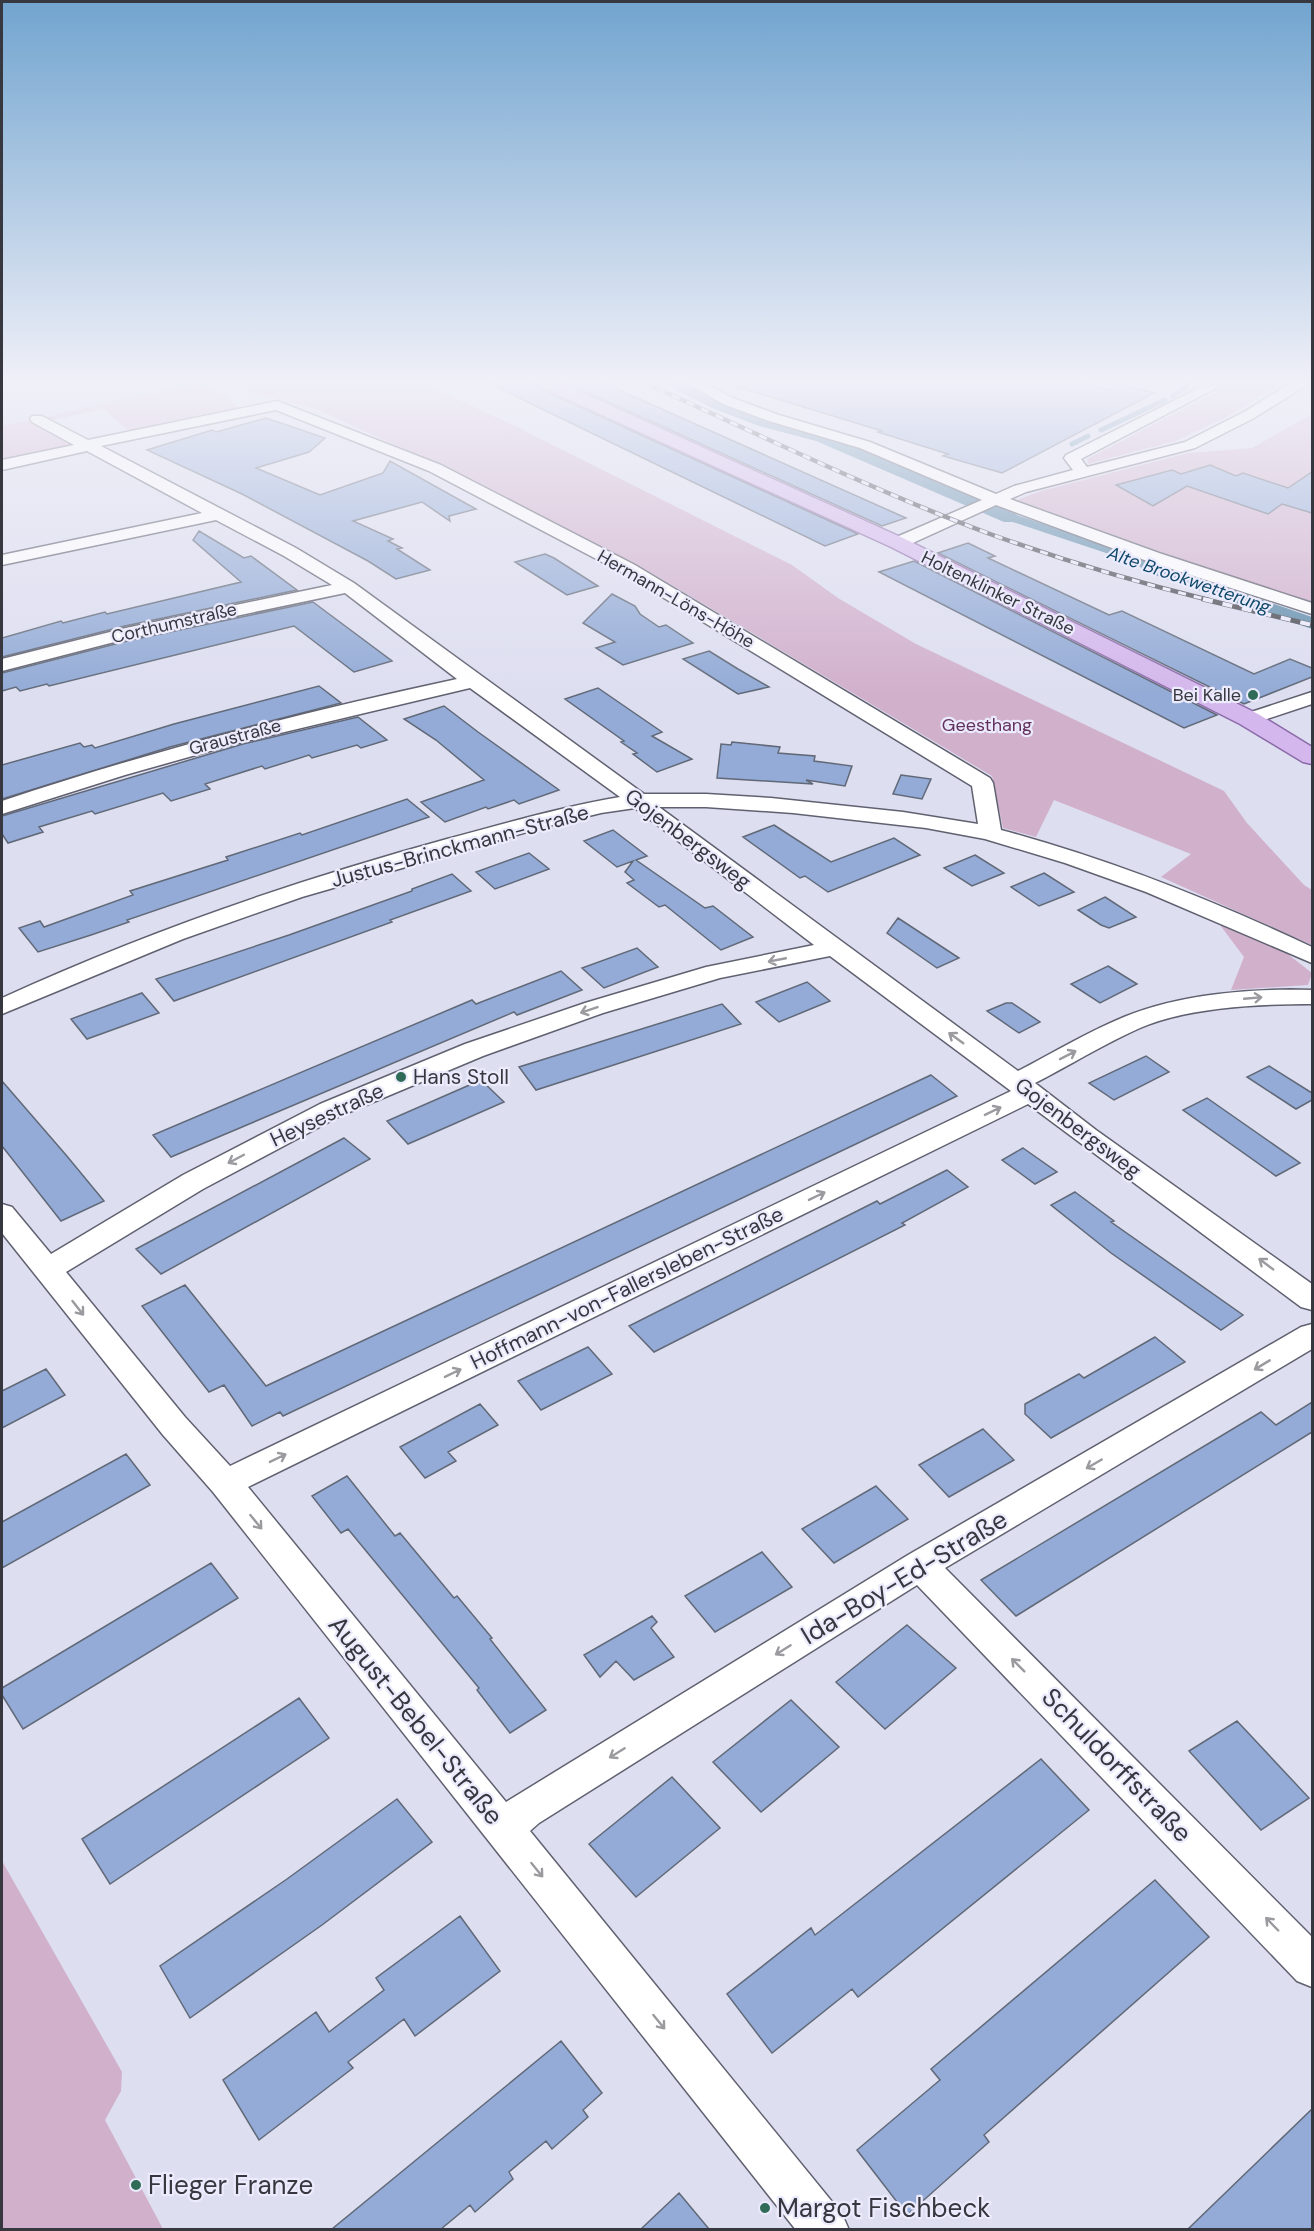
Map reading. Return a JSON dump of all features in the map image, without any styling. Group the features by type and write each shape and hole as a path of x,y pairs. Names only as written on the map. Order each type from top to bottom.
{"main road":[{"name":"Holtenklinker Straße","path":"774,486 898,543 1249,719 1312,758"}],"street":[{"name":"Gojenbergsweg","path":"166,486 290,552 348,587 1023,1088 1312,1299"},
{"name":"Hermann-Löns-Höhe","path":"470,486 629,569 982,783 990,834"},
{"path":"963,486 1174,564 1312,609"},
{"path":"898,543 994,499 1031,486"},
{"path":"2,560 219,514"},
{"name":"Corthumstraße","path":"2,665 126,634 348,587"},
{"name":"Graustraße","path":"2,808 129,766 249,732 473,681"},
{"path":"1249,719 1312,698"},
{"name":"Justus-Brinckmann-Straße","path":"2,1007 151,944 286,895 405,857 519,827 639,801 698,800 794,807 891,817 990,834 1052,852 1150,886 1256,929 1312,956"},
{"name":"Heysestraße","path":"48,1269 193,1182 330,1110 474,1050 594,1008 715,972 834,948"},
{"path":"1023,1088 1133,1022 1180,1008 1257,998 1312,997"},
{"name":"Hoffmann-von-Fallersleben-Straße","path":"225,1483 1023,1088"},
{"name":"August-Bebel-Straße","path":"2,1214 174,1426 225,1483 826,2229"},
{"name":"Ida-Boy-Ed-Straße","path":"507,1833 513,1821 525,1810 920,1565 1312,1335"},
{"name":"Schuldorffstraße","path":"920,1565 1312,1966"}],"green space":[{"name":"Geesthang","path":"481,486 635,486 792,565 838,598 916,644 1224,791 1247,823 1304,885 1312,890 1312,945 1161,877 1191,854 1054,800 1036,837 1003,828 992,776 638,565"},
{"path":"1060,486 1312,486 1312,603 1180,559 1017,500"},
{"path":"1220,925 1285,952 1312,973 1308,985 1231,990 1244,957"},
{"path":"2,1861 122,2072 121,2091 105,2120 163,2229 2,2229"}],"shaded area":[{"path":"993,507 1128,554 1206,591 1173,582 1121,558 983,512"}],"building":[{"path":"225,486 299,486 320,495 345,486 435,486 476,509 449,516 450,521 422,502 353,521 393,539 388,541 402,548 397,549 430,570 396,579 368,561"},
{"path":"701,486 753,486 858,534 825,546"},
{"path":"794,486 835,486 906,518 882,526"},
{"path":"1118,486 1187,486 1153,506"},
{"path":"1187,486 1288,488 1312,486 1312,513 1282,504 1268,514"},
{"path":"199,531 244,558 251,556 297,590 125,626 2,657 2,638 61,621 63,623 105,612 107,614 241,582 193,540"},
{"path":"968,543 995,556 988,558 1109,615 1122,611 1254,674 1290,659 1312,668 1312,677 1244,704 938,553"},
{"path":"545,554 598,586 567,595 515,562"},
{"path":"914,561 1217,715 1184,728 879,572"},
{"path":"612,594 635,606 640,614 659,627 666,625 693,643 623,665 596,648 615,642 583,623"},
{"path":"313,602 392,661 354,672 294,626 49,686 47,684 20,691 16,687 2,691 2,673 127,641"},
{"path":"709,651 769,687 738,694 683,659"},
{"path":"319,686 341,703 170,747 2,799 2,765 80,743 84,747 92,745 95,748 174,724"},
{"path":"598,688 662,732 652,736 692,759 657,772 633,754 637,753 621,742 624,741 565,699"},
{"path":"444,706 559,790 519,804 514,800 488,809 486,807 445,822 421,802 484,780 436,740 404,719"},
{"path":"358,717 387,740 361,748 357,745 312,758 309,755 265,769 262,766 205,784 210,789 171,801 163,793 95,814 92,811 39,827 43,832 8,843 2,834 2,816 243,744"},
{"path":"732,742 780,747 778,753 815,756 814,761 852,766 845,786 806,780 813,784 717,778 721,744 731,745"},
{"path":"901,775 931,779 922,799 893,794"},
{"path":"407,799 429,817 127,920 129,922 91,935 38,952 19,928 40,921 44,927 133,895 130,891 228,860 226,857 300,833 302,835"},
{"path":"774,825 831,862 894,838 920,855 828,892 805,876 800,878 743,837"},
{"path":"613,830 647,856 636,860 705,908 713,906 753,937 721,950 665,905 659,907 627,883 634,880 625,872 633,861 617,867 584,841"},
{"path":"529,853 549,869 495,889 476,872"},
{"path":"975,855 1004,873 972,886 944,868"},
{"path":"1044,873 1074,892 1039,906 1011,887"},
{"path":"452,874 471,891 174,1001 156,979 289,935 412,891 412,889"},
{"path":"1105,897 1136,917 1109,928 1078,910"},
{"path":"898,918 959,958 937,968 887,933"},
{"path":"637,948 658,967 604,988 582,968"},
{"path":"1108,966 1137,984 1100,1003 1071,984"},
{"path":"561,971 582,990 517,1015 514,1012 171,1157 153,1135 472,1000 476,1004"},
{"path":"807,982 830,1001 779,1022 756,1002"},
{"path":"142,993 159,1013 87,1039 71,1019"},
{"path":"1006,1003 1012,1003 1040,1022 1019,1033 987,1011"},
{"path":"722,1004 741,1024 536,1090 519,1067"},
{"path":"1146,1056 1169,1072 1114,1100 1089,1083"},
{"path":"1269,1066 1312,1093 1312,1100 1296,1109 1247,1077"},
{"path":"931,1075 957,1096 283,1416 280,1412 252,1426 224,1385 209,1392 142,1306 185,1285 266,1386"},
{"path":"481,1080 504,1102 408,1144 387,1121"},
{"path":"2,1081 104,1201 61,1221 2,1146"},
{"path":"1207,1098 1300,1163 1276,1176 1183,1110"},
{"path":"344,1138 370,1159 161,1274 136,1249"},
{"path":"1023,1148 1057,1172 1035,1184 1002,1160"},
{"path":"947,1170 968,1187 902,1223 905,1225 654,1352 629,1326 877,1201 880,1204"},
{"path":"1075,1192 1114,1221 1111,1222 1243,1315 1221,1330 1111,1253 1051,1205"},
{"path":"1155,1337 1185,1362 1051,1438 1025,1414 1025,1404 1079,1374 1084,1378"},
{"path":"588,1347 612,1374 541,1410 518,1381"},
{"path":"46,1369 65,1395 2,1428 2,1391"},
{"path":"1312,1402 1312,1432 1016,1616 981,1580 1261,1412 1276,1425"},
{"path":"480,1404 498,1425 448,1452 456,1461 425,1478 400,1447"},
{"path":"983,1429 1014,1460 949,1497 919,1465"},
{"path":"126,1454 150,1485 2,1568 2,1522"},
{"path":"347,1476 395,1536 400,1533 454,1598 457,1596 546,1710 510,1733 477,1690 479,1688 348,1529 341,1533 312,1496"},
{"path":"876,1486 908,1519 834,1563 802,1529"},
{"path":"762,1552 792,1587 715,1632 685,1596"},
{"path":"211,1563 238,1598 23,1729 2,1695 2,1688"},
{"path":"652,1616 657,1622 651,1628 674,1657 634,1680 616,1661 600,1677 584,1655"},
{"path":"907,1625 956,1668 885,1729 836,1682"},
{"path":"299,1698 329,1738 110,1884 82,1839"},
{"path":"791,1700 839,1747 761,1812 713,1762"},
{"path":"1237,1721 1309,1798 1261,1830 1189,1751"},
{"path":"1041,1759 1089,1810 858,1997 852,1989 772,2053 727,1994 811,1928 815,1935"},
{"path":"672,1777 720,1828 636,1897 589,1844"},
{"path":"397,1799 432,1842 322,1925 190,2018 160,1966 287,1879"},
{"path":"1155,1880 1209,1937 984,2135 989,2142 907,2215 857,2150 940,2080 931,2069"},
{"path":"460,1916 500,1971 415,2036 404,2019 348,2062 353,2068 259,2140 223,2080 316,2012 329,2032 384,1990 376,1978"},
{"path":"561,2041 602,2093 583,2110 588,2117 552,2149 546,2141 509,2172 513,2179 475,2212 470,2205 441,2229 332,2229"},
{"path":"1312,2109 1312,2229 1188,2229"},
{"path":"679,2193 709,2229 641,2229"}],"waterway":[{"name":"Alte Brookwetterung","path":"935,486 1010,518"},
{"name":"Alte Brookwetterung","path":"1150,567 1312,623"}],"railway":[{"path":"873,486 946,517 1044,553 1209,600"},
{"path":"1203,599 1312,625"}],"place":[{"name":"Bei Kalle","path":"1253,695"},
{"name":"Hans Stoll","path":"401,1077"},
{"name":"Flieger Franze","path":"136,2185"},
{"name":"Margot Fischbeck","path":"765,2208"}]}
